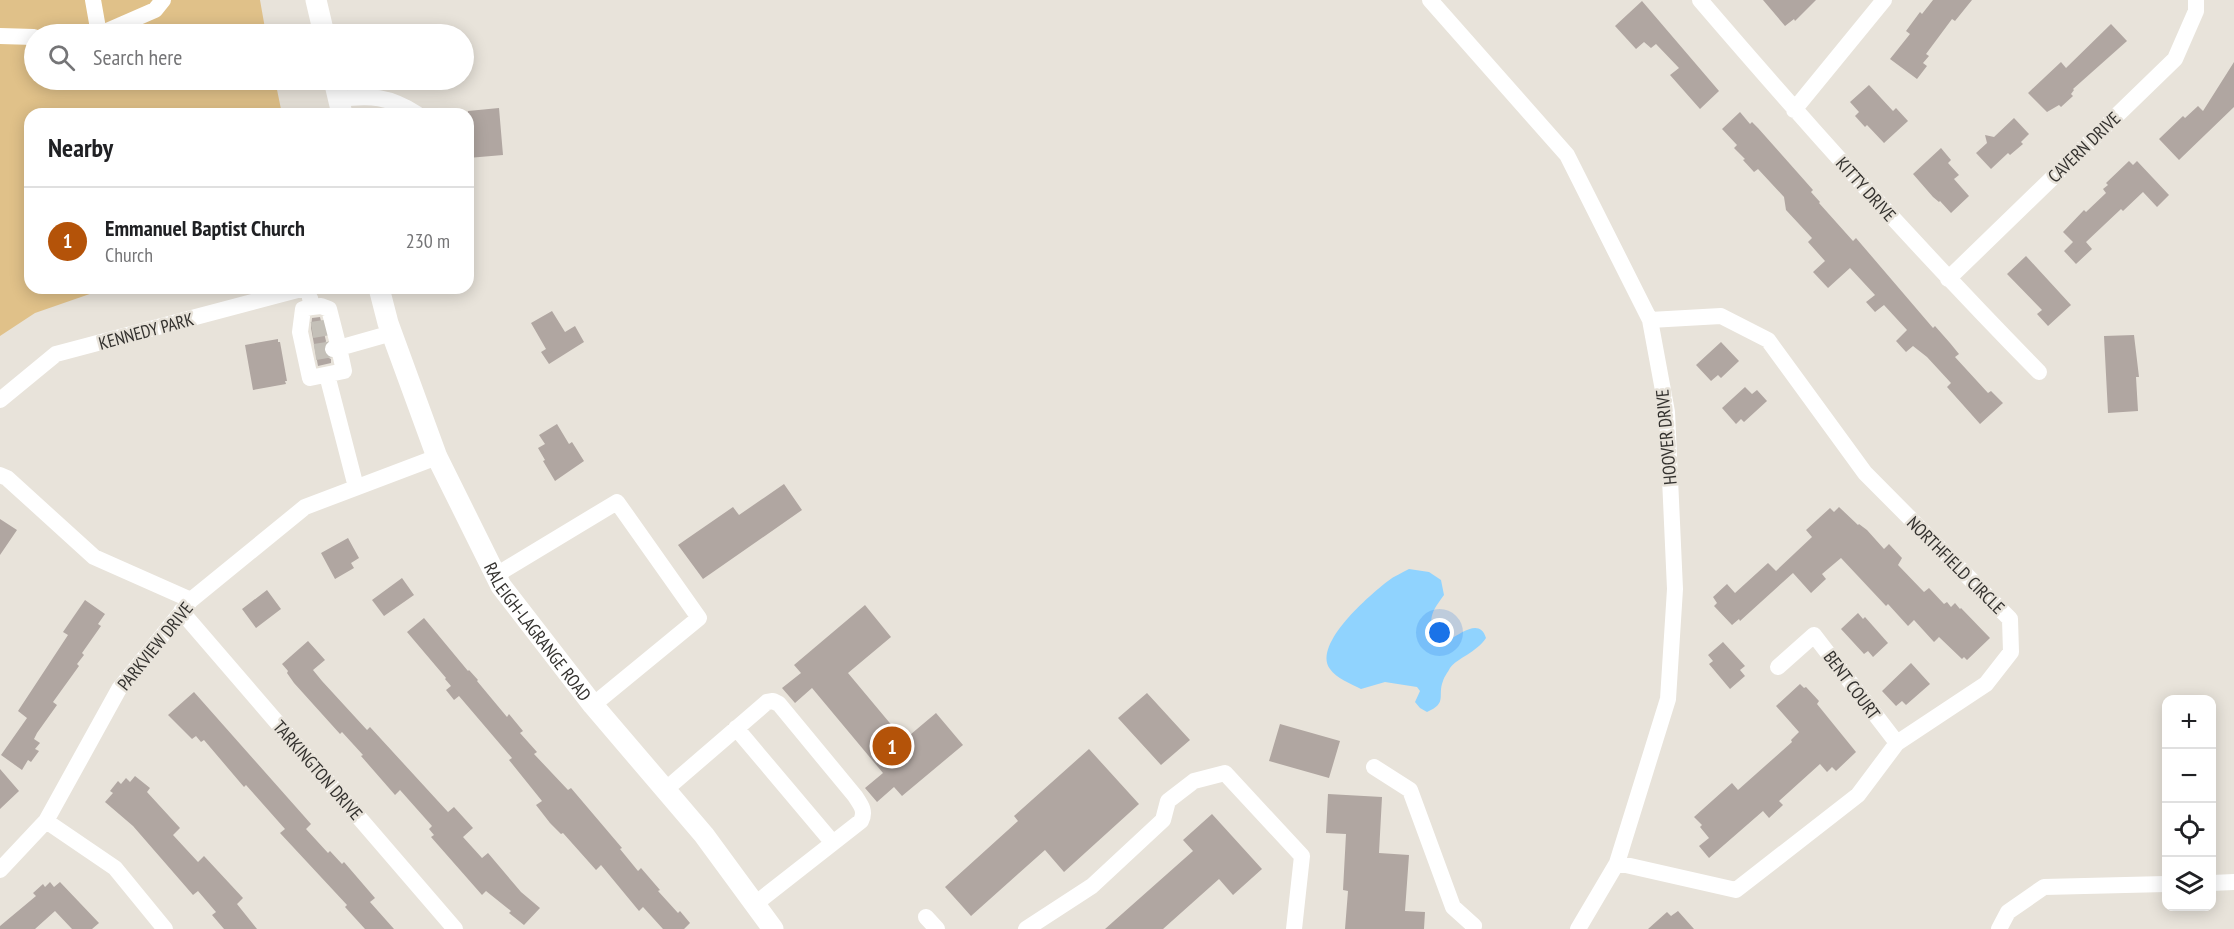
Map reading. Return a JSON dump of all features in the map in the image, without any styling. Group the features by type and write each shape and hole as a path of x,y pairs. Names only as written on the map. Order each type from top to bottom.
{"main road":[{"path":"316,0 322,24"},
{"name":"RALEIGH-LAGRANGE ROAD","path":"381,294 392,333 437,457 501,586 593,705 704,835 773,929"}],"street":[{"path":"93,0 97,24"},
{"path":"122,24 154,10 162,0"},
{"name":"HOOVER DRIVE","path":"1430,0 1567,155 1650,320 1667,412 1675,589 1668,699 1617,863 1578,929"},
{"name":"KITTY DRIVE","path":"1700,0 1794,110 1948,279 2038,372"},
{"path":"1794,110 1884,0"},
{"name":"CAVERN DRIVE","path":"1948,279 2175,58 2196,11 2196,0"},
{"path":"0,36 24,37"},
{"path":"338,97 381,98 407,108"},
{"name":"KENNEDY PARK","path":"0,400 56,354 284,294"},
{"path":"309,294 312,307"},
{"path":"326,306 336,349 344,371 310,378 310,353 303,309 312,307 326,306"},
{"name":"NORTHFIELD CIRCLE","path":"1617,863 1736,890 1858,795 1897,743 1986,684 2011,652 2010,619 1865,473 1768,340 1721,316 1650,320"},
{"path":"336,349 392,333"},
{"path":"327,375 356,487"},
{"name":"PARKVIEW DRIVE","path":"0,870 46,821 119,689 186,606 305,507 437,457"},
{"name":"TARKINGTON DRIVE","path":"0,476 7,478 94,557 186,606 455,929"},
{"path":"496,575 617,502 699,618 593,705"},
{"name":"BENT COURT","path":"1778,667 1814,635 1897,743"},
{"path":"665,790 766,702 773,701 779,704 862,807 864,814 861,821 755,904"},
{"path":"736,728 833,843"},
{"path":"1374,767 1410,790 1453,907 1474,926 1473,929"},
{"path":"1026,929 1092,886 1163,820 1168,801 1194,781 1225,773 1302,856 1294,929"},
{"path":"46,821 115,868 165,929"},
{"path":"2216,883 2234,882"},
{"path":"1999,929 2008,912 2044,887 2162,884"}],"shaded area":[{"path":"0,0 260,0 264,24 24,24 24,90 277,90 281,108 24,108 24,294 90,294 35,313 0,336"}],"water":[{"path":"1409,569 1429,572 1441,580 1444,595 1432,614 1432,624 1436,635 1450,639 1475,628 1480,629 1486,638 1477,648 1450,668 1441,686 1440,702 1427,712 1415,702 1420,691 1417,687 1385,682 1361,689 1336,675 1330,669 1327,659 1329,647 1346,620 1380,587"}],"building":[{"path":"1763,0 1816,0 1795,21 1794,19 1785,26"},
{"path":"1933,0 1972,0 1955,21 1952,19 1926,54 1929,56 1923,63 1927,66 1917,79 1890,59 1910,34 1906,31 1920,12 1922,14"},
{"path":"1642,1 1719,91 1700,109 1670,75 1679,68 1656,44 1651,48 1644,42 1636,49 1615,26"},
{"path":"2111,24 2127,41 2073,89 2071,94 2073,96 2061,107 2059,105 2047,112 2028,93 2061,62 2066,68"},
{"path":"2234,62 2234,107 2179,160 2159,139 2183,116 2185,118 2198,106 2203,111"},
{"path":"1869,85 1893,111 1896,108 1908,121 1884,143 1855,116 1859,112 1850,102"},
{"path":"499,108 503,155 474,157 474,110"},
{"path":"1740,112 1750,124 1752,122 1758,128 1813,190 1811,192 1819,203 1853,241 1856,238 1933,328 1935,326 1950,343 1959,354 1955,357 1988,393 1991,391 2003,403 1980,424 1947,387 1951,383 1927,357 1913,346 1906,352 1896,341 1907,330 1884,305 1875,312 1866,302 1875,295 1850,268 1828,288 1813,272 1825,261 1808,242 1812,238 1786,210 1784,197 1758,169 1754,172 1743,160 1745,159 1734,148 1737,145 1722,129"},
{"path":"2014,118 2029,134 2021,142 2023,144 2010,155 2008,153 1991,169 1976,153 1987,143 1985,135 1994,137"},
{"path":"1941,148 1951,160 1948,163 1959,175 1954,179 1969,196 1951,213 1913,174"},
{"path":"2129,161 2133,165 2137,161 2169,195 2157,207 2143,192 2086,242 2092,249 2076,264 2064,251 2073,242 2063,232 2084,210 2086,212 2106,193 2103,189 2108,185 2106,183"},
{"path":"2026,256 2071,305 2048,326 2037,314 2042,310 2007,274"},
{"path":"552,311 565,332 575,326 584,342 549,364 541,352 546,349 531,323"},
{"path":"320,317 326,341 323,351 325,356 331,359 331,363 318,366 311,328 312,318"},
{"path":"2134,335 2139,377 2136,377 2138,411 2108,413 2104,336"},
{"path":"278,339 286,384 253,390 245,345"},
{"path":"1721,342 1739,361 1721,378 1718,375 1711,381 1696,365"},
{"path":"1745,387 1752,394 1757,390 1767,401 1744,422 1741,419 1736,424 1722,408"},
{"path":"557,424 569,444 572,442 584,461 555,481 538,448 545,444 539,435"},
{"path":"784,484 802,510 703,579 678,545 733,507 739,515"},
{"path":"1839,507 1858,525 1867,530 1884,549 1889,544 1902,558 1898,565 1924,592 1929,588 1944,604 1947,602 1951,607 1955,603 1990,638 1967,660 1964,657 1962,659 1939,637 1934,642 1914,620 1908,626 1841,558 1822,574 1826,579 1811,593 1793,573 1740,621 1739,619 1732,625 1714,606 1717,603 1713,597 1727,584 1735,593 1768,563 1776,571 1812,537 1806,530 1830,508 1834,512"},
{"path":"0,519 17,530 0,555"},
{"path":"348,538 359,558 351,563 354,568 335,579 321,553"},
{"path":"402,578 414,595 384,616 372,600"},
{"path":"267,590 281,609 256,628 242,609"},
{"path":"85,600 105,614 98,624 101,626 82,653 84,655 77,664 79,666 53,702 57,705 34,739 40,743 35,749 39,751 31,762 28,760 22,770 1,755 27,718 18,711 68,635 63,632"},
{"path":"865,605 891,637 848,673 904,740 936,713 963,745 902,796 894,787 877,802 865,788 883,773 812,688 795,703 782,688 801,673 794,665"},
{"path":"1858,613 1863,619 1865,617 1888,643 1873,657 1868,651 1864,654 1841,629"},
{"path":"424,618 507,717 509,714 523,731 520,733 537,752 534,754 568,790 571,788 622,848 620,849 638,871 641,868 660,890 658,891 678,913 680,911 690,923 684,929 663,929 643,907 639,911 601,865 596,870 563,833 561,834 550,823 536,805 542,801 509,760 512,758 459,696 454,700 446,690 451,686 446,678 407,632"},
{"path":"308,641 325,660 313,670 322,681 367,730 370,727 448,812 454,807 473,828 463,837 482,858 488,853 521,892 540,908 524,925 486,891 482,895 431,837 434,835 429,829 432,826 400,790 395,795 361,756 363,755 342,732 340,734 294,683 282,664"},
{"path":"1723,642 1745,666 1740,670 1745,676 1730,689 1709,664 1713,661 1708,655"},
{"path":"1911,663 1930,684 1906,705 1902,701 1896,706 1882,691"},
{"path":"1800,684 1819,701 1817,704 1856,752 1836,771 1832,767 1827,772 1820,764 1779,801 1783,805 1769,818 1763,811 1709,858 1699,846 1709,838 1700,827 1702,825 1694,817 1732,783 1738,790 1792,742 1791,740 1799,732 1776,706"},
{"path":"194,692 311,824 306,829 328,853 330,851 342,864 344,862 375,898 370,902 394,929 365,929 345,907 347,905 280,833 285,829 246,785 244,787 204,740 201,742 196,736 192,739 168,715"},
{"path":"1147,693 1190,740 1161,765 1118,718"},
{"path":"1280,724 1340,741 1329,778 1269,761"},
{"path":"1089,749 1139,804 1064,872 1045,850 971,916 945,887 1018,821 1014,816"},
{"path":"0,769 19,791 0,809"},
{"path":"135,776 150,788 147,792 180,828 173,835 198,862 204,856 243,898 237,904 257,929 224,929 212,915 216,912 198,891 193,895 133,826 105,802 113,793 110,791 118,781 121,784 126,778 130,782"},
{"path":"1328,794 1382,797 1379,853 1409,855 1405,911 1425,912 1424,929 1345,929 1348,891 1343,890 1346,834 1326,833"},
{"path":"1212,814 1262,869 1233,895 1219,879 1163,929 1105,929 1193,851 1183,840"},
{"path":"50,882 54,887 60,882 99,923 92,929 72,929 55,911 35,929 0,929 0,926 36,896 33,893 43,884 45,887"},
{"path":"1678,911 1694,929 1648,929 1667,912 1671,916"}],"tunnel":[{"path":"312,330 330,327"},
{"path":"315,352 333,349"}],"place":[{"name":"Emmanuel Baptist Church","path":"892,746"}]}
